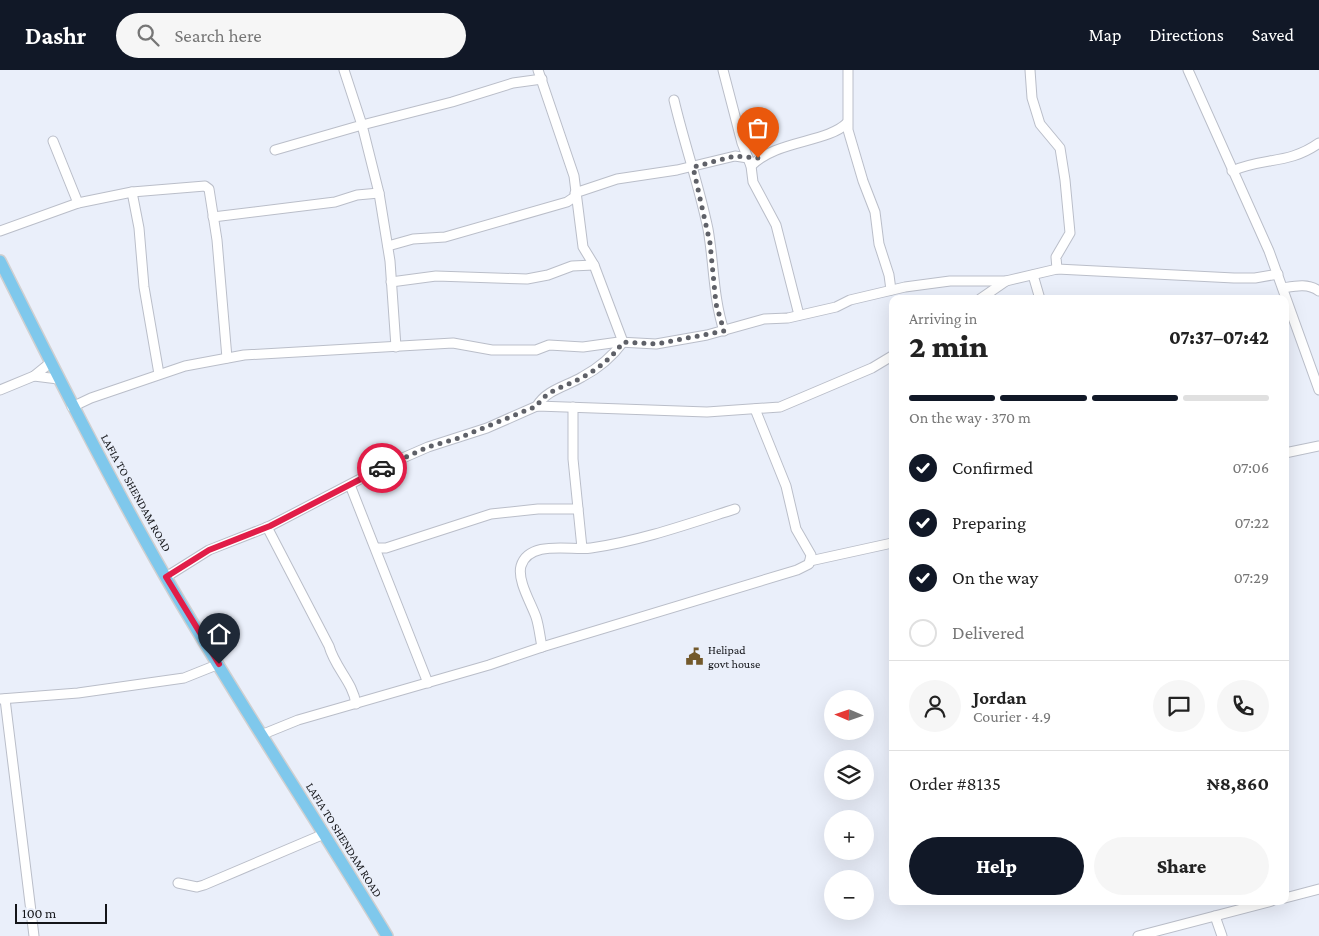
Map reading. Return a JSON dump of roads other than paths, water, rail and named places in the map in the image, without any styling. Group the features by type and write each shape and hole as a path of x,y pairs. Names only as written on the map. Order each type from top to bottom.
{"main road":[{"name":"LAFIA TO SHENDAM ROAD","path":"0,261 72,406 166,577 261,735 387,936"}],"street":[{"path":"344,70 362,125 379,193 388,246 396,347"},
{"path":"723,70 753,182 776,224 799,315"},
{"path":"848,70 845,128 862,181 875,212 879,244 889,275 891,290"},
{"path":"1030,70 1032,98 1040,124 1060,148 1065,180 1070,233 1056,257 1057,269"},
{"path":"1188,70 1285,295"},
{"path":"275,150 452,102 540,74 574,176 583,247 594,265 623,342"},
{"path":"674,100 693,167 709,236 716,304 724,331"},
{"path":"388,246 413,239 445,237 567,202 575,194 617,179 693,167 735,156 758,158 800,141 845,128"},
{"path":"53,141 78,203"},
{"path":"1232,171 1244,166 1291,158 1319,143"},
{"path":"0,231 78,203 132,192 206,187 210,193 217,240 226,358"},
{"path":"132,192 139,228 144,287 159,374"},
{"path":"213,217 334,202 357,195 379,193"},
{"path":"391,282 436,276 527,279 548,275 572,266 594,265"},
{"path":"72,406 159,374 185,366 226,358 331,349 453,343 492,350 536,350 558,345 597,346 623,342 656,344 724,331 764,319 799,315 891,290 950,281 1006,281 1057,269 1234,278 1255,278 1278,274"},
{"path":"1033,275 1039,295"},
{"path":"986,295 1006,281"},
{"path":"1283,288 1314,287 1319,291"},
{"path":"1289,305 1319,390"},
{"path":"537,406 544,396 581,378 605,362 623,342"},
{"path":"597,346 605,362"},
{"path":"166,577 209,550 267,527 389,464 428,447 459,438 537,406 707,412 780,407 872,368 889,358"},
{"path":"0,390 34,376 50,363"},
{"path":"34,376 58,378"},
{"path":"573,407 573,459 582,548"},
{"path":"261,735 298,720 428,683 807,566 811,556 796,529 786,486 755,409"},
{"path":"1289,452 1319,446"},
{"path":"350,485 428,683"},
{"path":"376,548 386,548 491,514 538,509 578,510"},
{"path":"542,647 536,618 521,575 521,565 532,554 559,546 582,548 662,532 735,509"},
{"path":"267,527 330,646 332,655 354,691 356,704"},
{"path":"810,561 889,543"},
{"path":"380,558 386,548"},
{"path":"34,936 2,699 78,693 184,678 219,664"},
{"path":"178,883 197,887 204,885 324,834"},
{"path":"1289,897 1319,889"},
{"path":"1138,936 1257,905"},
{"path":"1215,916 1222,936"}],"place":[{"name":"Helipad govt house","path":"694,657"}]}
